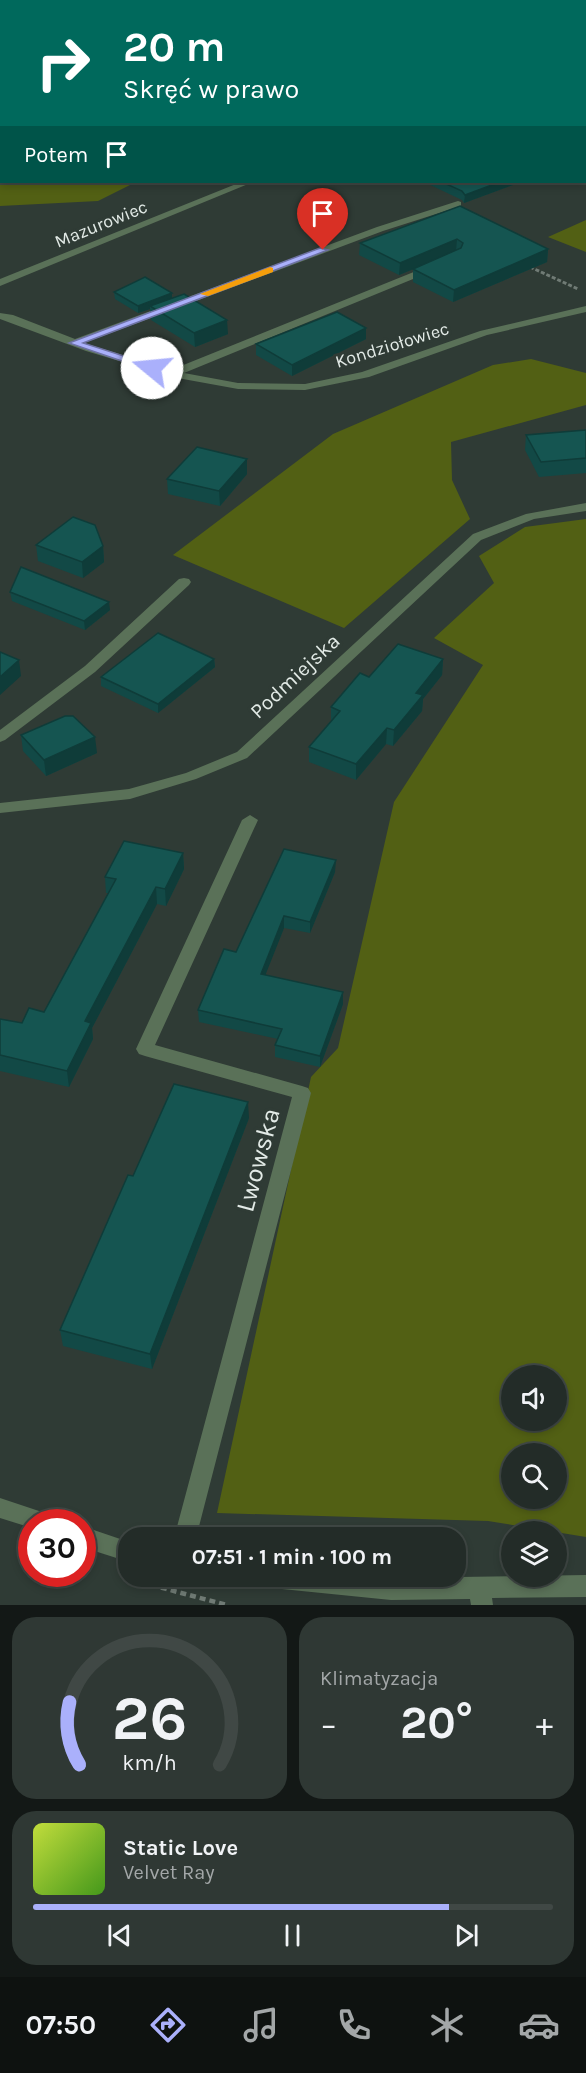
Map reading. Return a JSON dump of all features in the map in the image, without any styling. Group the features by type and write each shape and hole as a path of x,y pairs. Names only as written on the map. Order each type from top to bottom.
{"street":[{"name":"Mazurowiec","path":"0,283 246,183"},
{"path":"74,343 380,229 458,204"},
{"path":"172,374 445,261"},
{"name":"Kondziołowiec","path":"0,316 9,317 74,343 172,374 238,386 305,387 365,375 484,333 586,309"},
{"name":"Podmiejska","path":"0,808 130,794 191,776 242,755 477,537 509,522 534,514 586,507"},
{"path":"0,737 90,669 184,582"},
{"name":"Lwowska","path":"188,1527 302,1093 145,1049 250,820"},
{"path":"0,1508 18,1514"},
{"path":"96,1541 118,1548"},
{"path":"371,1587 481,1596 586,1586"}],"path":[{"path":"521,262 586,292"},
{"path":"160,1587 227,1605"}],"green space":[{"path":"0,183 134,183 98,201 0,206"},
{"path":"586,220 586,252 548,237"},
{"path":"531,359 586,373 586,405 451,442 452,480 470,519 344,628 173,555 333,434 493,365"},
{"path":"586,519 586,1537 567,1534 567,1521 501,1521 501,1523 217,1513 311,1077 338,1048 394,802 483,665 434,638 494,583 479,556 525,527"}],"building":[{"path":"444,183 497,183 465,195 462,191"},
{"path":"460,206 548,249 454,290 413,269 461,248 463,243 457,239 400,263 360,243"},
{"path":"145,277 172,293 138,306 114,292"},
{"path":"184,294 227,320 194,333 150,306"},
{"path":"337,312 366,328 292,365 256,344"},
{"path":"586,430 586,458 541,462 526,435"},
{"path":"197,447 247,459 219,491 167,479"},
{"path":"73,517 95,525 103,546 82,562 36,545"},
{"path":"21,567 109,602 84,621 10,592"},
{"path":"158,633 214,659 158,704 101,677"},
{"path":"398,644 443,659 416,693 423,695 394,730 387,728 356,764 309,747 340,711 331,707 360,673 369,677"},
{"path":"0,652 19,660 0,677"},
{"path":"65,716 73,716 95,737 44,760 21,735"},
{"path":"124,841 183,853 165,889 156,887 85,1021 91,1023 67,1071 0,1055 0,1019 22,1023 29,1008 44,1012 116,879 105,877"},
{"path":"284,849 336,860 310,922 284,916 261,974 343,992 320,1056 275,1045 282,1029 198,1010 224,949 236,952"},
{"path":"174,1084 248,1102 150,1354 60,1330 128,1175 133,1176"}],"slow traffic":[{"path":"205,294 270,270"}],"route":[{"path":"152,368 74,343 323,250"}]}
